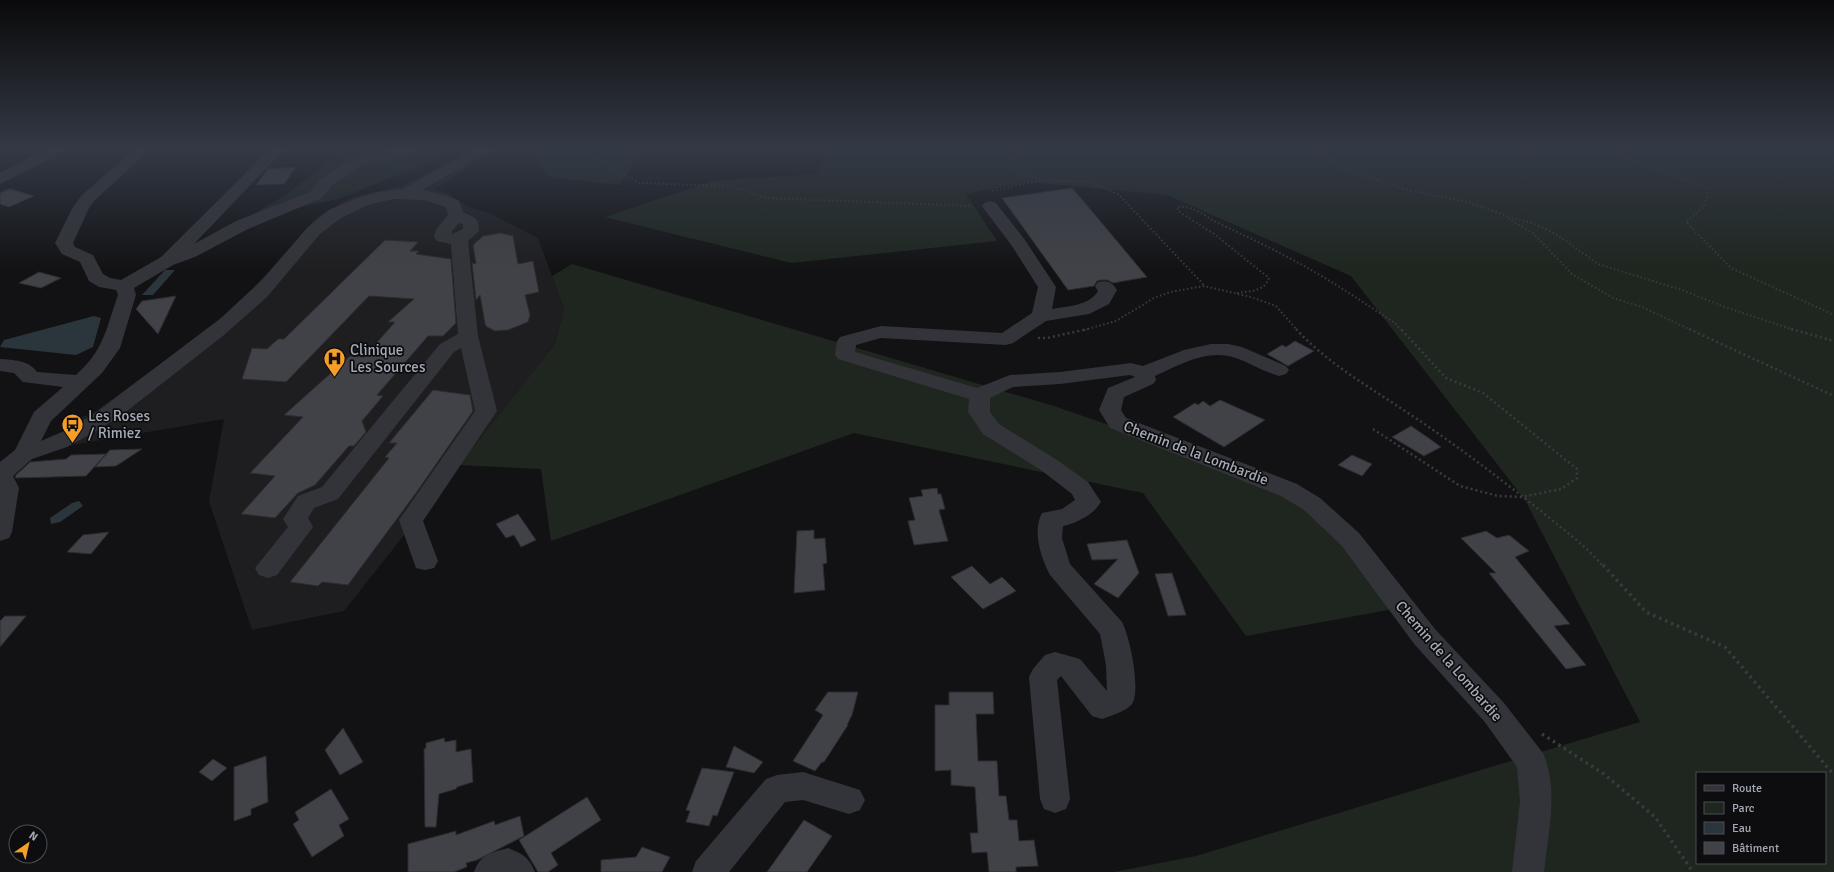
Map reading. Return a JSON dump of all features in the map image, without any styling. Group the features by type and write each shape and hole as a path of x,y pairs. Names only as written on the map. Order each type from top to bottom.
{"street":[{"path":"99,189 81,207 64,243 68,250 86,259 95,276 105,283 124,286 167,261 189,253 242,225 316,195 321,189"},
{"path":"167,261 238,189"},
{"path":"408,193 413,189"},
{"path":"28,446 65,440 93,424 110,412 235,317 261,292 318,226 350,207 386,196 408,193 427,194 453,204 456,214 444,230 443,237 448,239 459,239 468,336 486,411 411,520 425,561"},
{"path":"983,201 1019,244 1047,287 1041,316"},
{"path":"0,532 2,484 28,446 42,417 95,369 110,348 127,295 124,286"},
{"path":"1104,286 1108,290 1102,300 1082,310 1041,316 1006,339 881,332 847,341 845,355 882,364 947,387 980,395 992,388 1010,381 1060,378 1131,369 1144,373 1196,353 1222,349 1243,354 1279,370"},
{"path":"268,568 300,527 295,519 306,502 330,492 447,348 468,336"},
{"path":"0,365 19,367 27,371 30,378 80,382"},
{"name":"Chemin de la Lombardie","path":"1144,373 1146,380 1115,393 1110,410 1118,423 1289,490 1312,504 1350,539 1425,637 1494,712 1532,764 1536,801 1528,872"},
{"path":"980,395 979,412 991,429 1049,465 1080,488 1089,502 1068,516 1051,519 1050,538 1059,568 1113,630 1120,664 1121,697 1102,708 1070,667 1055,663 1043,677 1056,799"},
{"path":"708,872 777,789 803,786 849,800"}],"path":[{"path":"738,189 765,198 983,201 1017,189"},
{"path":"1106,189 1118,194 1204,286 1235,293 1276,306 1309,343 1333,362 1431,428 1522,497 1588,550 1646,612 1725,647 1834,775"},
{"path":"1404,189 1468,202 1522,220 1566,240 1598,264 1685,291 1744,314 1812,336 1834,341"},
{"path":"1708,189 1704,207 1686,222 1731,268 1834,315"},
{"path":"1235,293 1258,290 1267,284 1269,278 1214,234 1178,211 1178,208 1184,206 1195,209 1216,222 1274,249 1319,274 1395,323 1446,378 1483,393 1577,469 1577,478 1561,489 1522,497 1498,496 1460,486 1374,429"},
{"path":"1510,217 1509,219 1533,233 1572,274 1613,298 1642,307 1834,396"},
{"path":"1535,729 1604,774 1655,817 1693,872"}],"shaded area":[{"name":"Clinique Les Sources","path":"390,189 437,189 435,190 448,193 468,207 487,212 538,238 564,309 555,344 344,611 252,630 209,501 224,419 66,446 65,423 93,413 233,311 317,217 350,198"}],"green space":[{"path":"294,189 364,189 338,199 247,218"},
{"path":"689,189 993,189 966,194 997,241 791,263 605,217"},
{"path":"1100,189 1834,189 1834,872 1114,872 1196,856 1640,722 1525,500 1351,276 1167,195"},
{"path":"572,264 1054,406 1109,425 1308,504 1394,609 1246,636 1143,493 854,433 551,541 541,469 459,465 555,344 564,309 552,276"}],"water":[{"path":"165,270 175,270 153,295 142,295"},
{"path":"94,316 101,318 93,347 76,355 0,347 4,340"},
{"path":"79,501 83,506 60,522 51,524 50,518 72,503"}],"building":[{"path":"9,189 34,196 9,207 0,204 0,193"},
{"path":"1073,189 1147,277 1113,283 1107,280 1101,280 1097,281 1094,286 1068,290 1002,198"},
{"path":"501,233 513,236 518,264 533,261 539,292 525,295 530,315 528,322 508,330 495,331 487,327 485,324 480,295 476,300 472,263 476,264 473,245 483,236"},
{"path":"385,240 418,242 410,251 419,251 416,254 451,259 456,323 443,336 428,336 377,395 383,396 362,421 366,432 354,446 349,446 315,485 298,493 275,518 241,514 275,476 250,473 303,417 284,415 350,356 364,357 395,322 388,322 414,299 369,296 286,382 242,379 252,348 267,349 278,339 284,339"},
{"path":"39,272 61,278 41,288 19,283"},
{"path":"176,296 158,334 136,309 142,301"},
{"path":"1295,341 1314,351 1288,366 1267,354 1282,345 1286,347"},
{"path":"433,390 470,395 473,411 416,493 348,585 322,582 318,586 290,582 389,458 385,457 397,443 389,443"},
{"path":"1220,400 1265,420 1224,447 1173,417 1195,403 1198,405 1203,401 1210,406"},
{"path":"1411,426 1441,447 1424,456 1392,437"},
{"path":"142,449 116,466 95,467 110,450"},
{"path":"106,454 86,476 16,478 15,476 30,462 66,459 71,455"},
{"path":"1352,455 1372,464 1362,476 1338,465"},
{"path":"937,488 938,494 941,494 945,509 939,510 948,541 914,545 908,521 915,520 909,498 923,496 921,490"},
{"path":"518,514 536,540 521,547 514,535 506,538 496,524"},
{"path":"814,530 814,539 825,538 827,563 823,564 825,590 794,593 797,531"},
{"path":"1486,531 1497,538 1509,535 1529,551 1515,557 1570,624 1554,626 1586,665 1566,669 1489,573 1496,573 1461,538"},
{"path":"109,532 91,554 67,552 83,535"},
{"path":"1127,540 1139,573 1118,598 1094,584 1118,559 1092,560 1087,544"},
{"path":"972,566 990,584 1002,577 1016,591 983,609 951,577"},
{"path":"1172,573 1186,615 1168,616 1155,574"},
{"path":"5,616 26,616 0,647 0,621"},
{"path":"828,692 858,692 848,725 824,762 822,762 815,771 793,761 823,715 815,710"},
{"path":"949,692 993,692 994,714 976,714 978,761 997,761 999,796 1006,796 1009,820 1017,820 1019,841 1034,840 1038,866 1016,867 1016,872 989,872 987,852 972,853 970,833 978,833 975,787 951,785 951,770 935,771 935,705 949,705"},
{"path":"343,728 363,762 340,775 325,750"},
{"path":"444,738 445,742 456,740 456,752 471,749 473,782 439,794 436,827 425,827 424,749 426,748 426,743"},
{"path":"734,746 763,762 754,773 726,767"},
{"path":"266,756 268,802 251,809 251,815 234,821 234,767"},
{"path":"213,759 227,768 212,781 199,772"},
{"path":"702,768 734,772 717,816 713,815 709,826 686,822 690,811 686,810"},
{"path":"331,789 349,819 339,825 344,836 312,857 293,824 299,820 295,812"},
{"path":"587,797 601,820 551,853 558,865 548,872 538,872 519,840"},
{"path":"520,816 524,836 477,860 466,863 467,867 454,872 408,872 408,844 456,831 456,835 494,821 495,825"},
{"path":"804,820 832,836 807,872 767,872"},
{"path":"642,847 670,857 662,872 601,872 601,860 636,857"}],"place":[{"name":"Clinique Les Sources","path":"334,378"},
{"name":"Les Roses / Rimiez","path":"73,444"}]}
